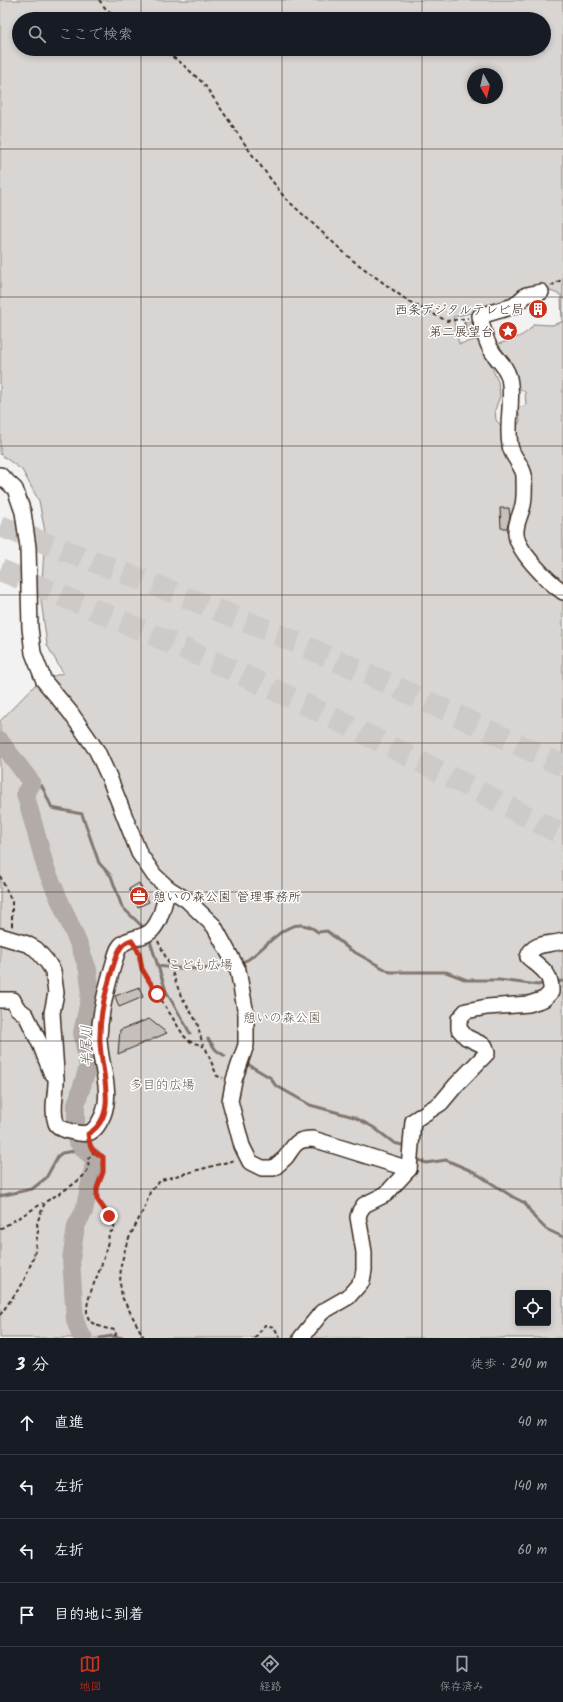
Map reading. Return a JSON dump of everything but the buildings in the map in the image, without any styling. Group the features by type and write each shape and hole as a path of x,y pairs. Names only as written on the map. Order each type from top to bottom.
{"street":[{"path":"541,292 526,295 514,306 480,316 484,337 509,376 512,396 508,428 510,447 521,466 524,475 524,492 515,533 517,542 543,575 563,592"},
{"path":"0,475 15,489 23,512 28,547 30,628 33,653 44,681 70,712 96,751 109,777 139,853 154,875 168,888 187,900 214,926 235,964 246,1014 246,1045 234,1080 230,1100 242,1146 250,1162 262,1168 274,1168 285,1158 292,1145 302,1139 313,1139 409,1169"},
{"path":"6,937 36,949 48,963 53,972 56,993 52,1013 57,1087 54,1110 56,1123 62,1130 88,1134 94,1130 99,1123 107,1102 107,1091 99,1037 103,1003 119,948 126,942 141,936 159,922 168,888"},
{"path":"301,1338 322,1312 348,1297 362,1281 364,1270 364,1252 358,1217 364,1205 386,1194 409,1169 413,1121 441,1103 461,1079 487,1054 485,1046 466,1037 459,1029 459,1019 466,1011 487,1007 529,1004 544,999 551,992 552,982 548,974 528,957 530,951 537,946 563,941"},
{"path":"0,1000 12,1000 17,1008 26,1015 42,1046 51,1072 56,1077"},
{"path":"0,1011 17,1008"}],"path":[{"path":"99,0 110,12"},
{"path":"171,56 204,84 251,153 285,198 351,259 408,301 447,321 480,316"},
{"path":"0,876 12,902 6,937"},
{"path":"141,936 169,964 181,996 197,1022 203,1046 206,1049 217,1076 234,1080"},
{"path":"141,936 139,952 142,969 184,1036 189,1041 203,1046"},
{"path":"88,1134 90,1146 94,1152 103,1157 103,1172 97,1188 97,1199 115,1224 114,1230 109,1232 101,1266 87,1304 89,1319 104,1328 115,1330 116,1334 113,1338"},
{"path":"0,1229 82,1178 88,1169 88,1159 94,1152"},
{"path":"144,1338 122,1296 120,1283 121,1266 127,1242 145,1207 150,1192 161,1180 248,1158"},
{"path":"0,1315 23,1283 34,1256 38,1231 37,1223 44,1202"},
{"path":"255,1338 265,1325 274,1327 280,1338"}],"green space":[{"path":"0,0 563,0 563,1338 0,1338 0,721 39,681 63,673 47,645 41,600 45,532 39,501 22,470 0,454","holes":["542,288 561,295 562,322 552,325 534,324 523,335 498,344 507,357 517,387 525,392 526,405 518,408 520,421 513,433 503,428 496,420 495,410 500,396 498,382 479,339 459,344 453,317 485,310"]}],"waterway":[{"name":"半尾川","path":"0,741 32,783 25,793 46,869 80,947 88,970 90,987 89,1001 82,1033 88,1067 76,1105 76,1139 83,1149 95,1159 84,1211 76,1226 71,1259 75,1320 80,1334 84,1338"},
{"path":"32,783 42,786 52,808 82,814 99,863 111,876 122,907 145,929"},
{"path":"238,963 249,959 281,932 290,927 299,925 308,926 318,932 327,931 349,949 390,972 446,972 467,980 499,980 538,985 545,983"},
{"path":"149,938 166,991 190,1033"},
{"path":"157,966 194,969 231,965"},
{"path":"555,982 563,981"},
{"path":"208,1039 216,1050 225,1056"},
{"path":"249,1065 271,1078 275,1085 310,1105 354,1117 373,1127 394,1143 406,1146"},
{"path":"0,1196 32,1189 46,1178 58,1156 62,1153 81,1150 81,1146"},
{"path":"415,1156 419,1160 426,1163 446,1160 474,1172 525,1203 534,1217 546,1229 563,1237"},
{"path":"100,1338 112,1336 123,1338"}],"tunnel":[{"path":"0,526 211,607 281,636 352,667 563,766"},
{"path":"0,570 194,653 297,700 563,835"}],"place":[{"name":"西条デジタルテレビ局","path":"538,309"},
{"name":"第二展望台","path":"508,331"},
{"name":"憩いの森公園 管理事務所","path":"139,896"}],"route":[{"path":"109,1216 97,1199 97,1188 103,1172 103,1157 94,1152 90,1146 88,1134 94,1130 99,1123 107,1102 106,1080 99,1037 101,1019 103,1003 114,963 119,948 126,942 131,940 139,952 142,969 157,994"}],"park label":[{"name":"こども広場","path":"200,964"},
{"name":"憩いの森公園","path":"282,1017"},
{"name":"多目的広場","path":"162,1084"}]}
